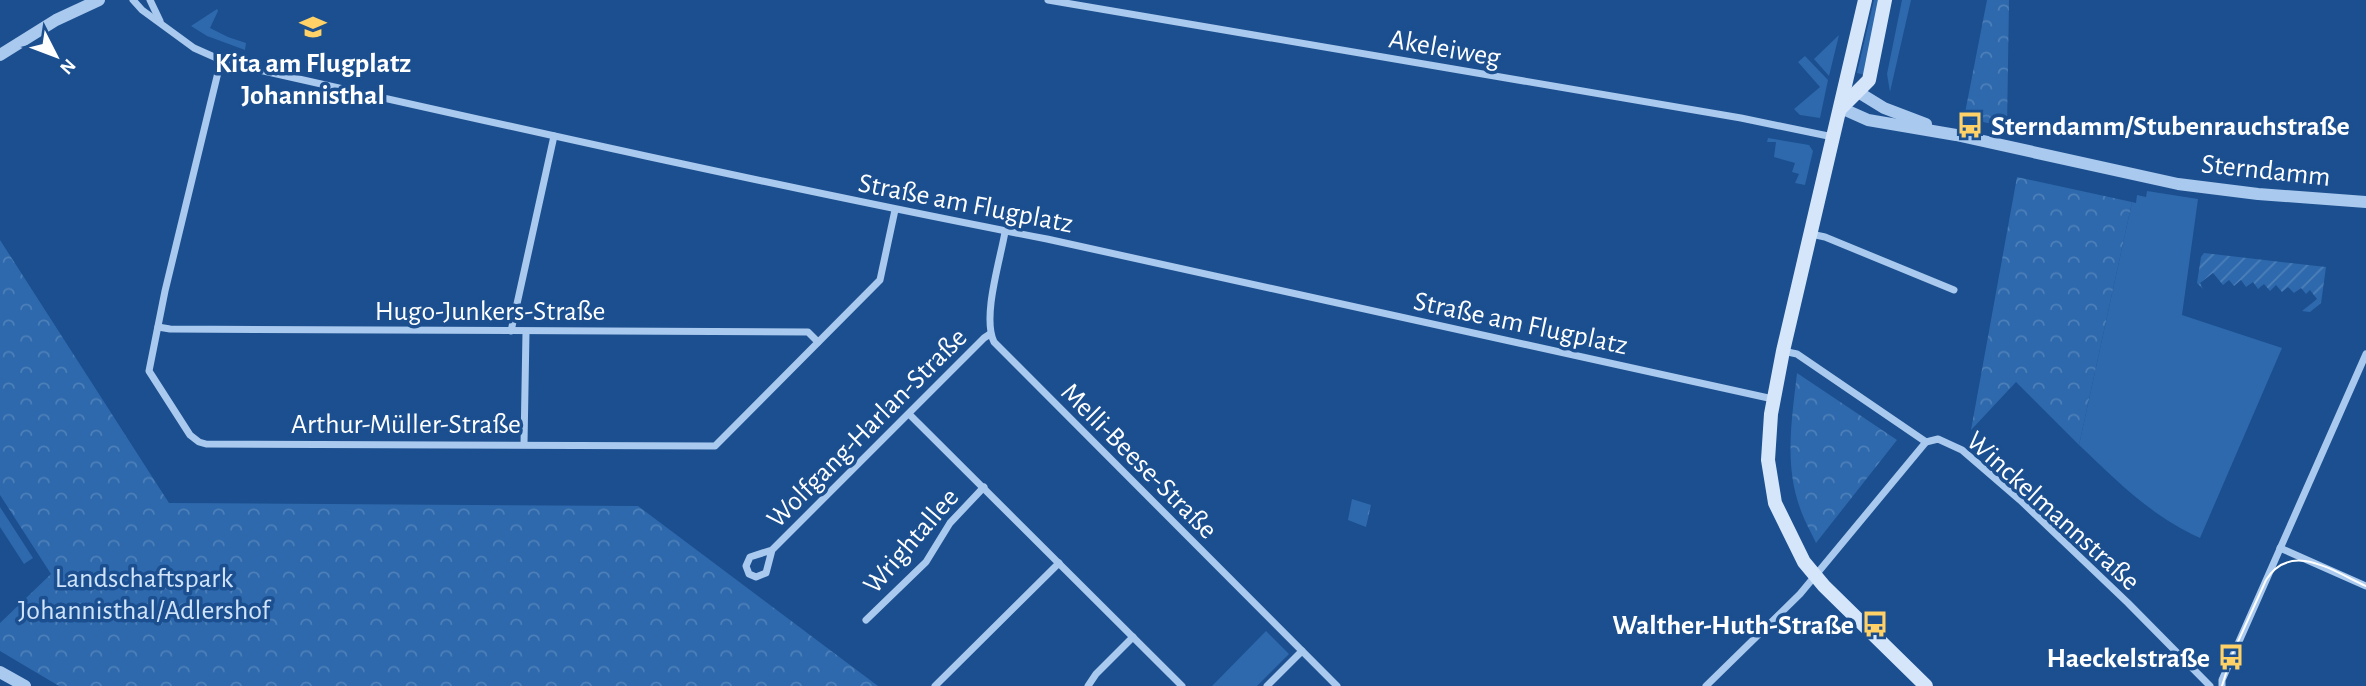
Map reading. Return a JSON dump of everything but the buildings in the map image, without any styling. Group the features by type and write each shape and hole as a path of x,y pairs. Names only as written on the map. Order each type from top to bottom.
{"main road":[{"path":"1865,0 1773,399 1768,442 1770,478 1775,503 1800,555 1816,577 1926,686"},
{"path":"1841,108 1869,80 1885,0"}],"street":[{"path":"0,55 56,20 81,0"},
{"path":"56,20 99,0"},
{"name":"Straße am Flugplatz","path":"133,0 138,7 194,48 221,60 554,136 1060,242 1773,399"},
{"name":"Straße am Flugplatz","path":"150,0 161,22"},
{"name":"Akeleiweg","path":"1048,0 1741,118 1834,137"},
{"name":"Arthur-Müller-Straße","path":"221,60 149,372 190,435 206,444 715,446 880,280 895,209"},
{"name":"Sterndamm","path":"1858,92 1884,108 1956,135"},
{"name":"Sterndamm","path":"1841,108 1868,120 1956,135 2178,184 2258,194 2366,202"},
{"path":"512,331 554,136"},
{"path":"990,334 989,317 1006,232"},
{"path":"1811,233 1954,290"},
{"name":"Hugo-Junkers-Straße","path":"158,327 182,330 808,332 818,342"},
{"path":"524,444 526,332"},
{"name":"Wolfgang-Harlan-Straße","path":"772,550 990,334"},
{"name":"Melli-Beese-Straße","path":"990,334 1001,350 1337,686"},
{"name":"Winckelmannstraße","path":"1783,351 1797,354 1926,442 1938,439 1962,450 2015,495 2210,686"},
{"path":"2222,686 2222,680 2366,354"},
{"name":"Wrightallee","path":"909,414 1182,686"},
{"path":"1706,686 1816,577 1926,442"},
{"name":"Wrightallee","path":"866,620 926,562 950,523 984,488"},
{"path":"2280,548 2366,586"},
{"path":"935,686 1059,563"},
{"path":"1088,686 1096,674 1133,637"},
{"path":"1267,686 1302,651"},
{"path":"0,671 24,686"}],"green space":[{"path":"1874,0 1880,0 1865,75 1857,73"},
{"path":"1902,0 1911,0 1890,92 1887,74"},
{"path":"1987,0 2009,0 2007,127 1964,118"},
{"path":"217,9 210,28 246,43 245,50 207,36 191,26"},
{"path":"1839,35 1829,76 1814,59"},
{"path":"1805,56 1828,80 1820,118 1800,115 1794,109 1820,87 1798,62"},
{"path":"1768,138 1809,145 1813,151 1805,185 1795,183 1799,174 1792,172 1795,163 1774,157 1776,142 1767,142"},
{"path":"2017,177 2132,202 2079,445 2016,382 1971,430"},
{"path":"2147,191 2198,199 2182,315 2282,348 2200,538 2150,508 2079,445 2132,202 2136,203 2137,195 2146,197"},
{"name":"Landschaftspark Johannisthal/Adlershof","path":"0,240 169,503 638,506 878,686 59,686 0,651 0,623 51,574 0,495"},
{"path":"2204,253 2326,267 2321,303 2310,312 2302,311 2317,299 2310,290 2306,294 2301,288 2294,293 2288,287 2282,292 2276,285 2270,291 2264,284 2258,289 2253,282 2246,287 2241,280 2234,286 2229,280 2223,285 2213,273 2200,283 2203,289 2197,283"},
{"path":"1797,373 1897,440 1816,543 1800,508 1792,475 1791,441"},
{"path":"1352,499 1371,505 1366,527 1348,520"},
{"path":"0,507 33,558 24,564 0,527"},
{"path":"1266,631 1289,654 1257,686 1212,686"}],"tram line":[{"path":"2222,686 2231,657 2266,580 2276,568 2288,562 2313,563 2366,586"}],"place":[{"name":"Kita am Flugplatz Johannisthal","path":"313,27"},
{"name":"Sterndamm/Stubenrauchstraße","path":"1970,125"},
{"name":"Walther-Huth-Straße","path":"1875,624"},
{"name":"Haeckelstraße","path":"2231,657"}]}
